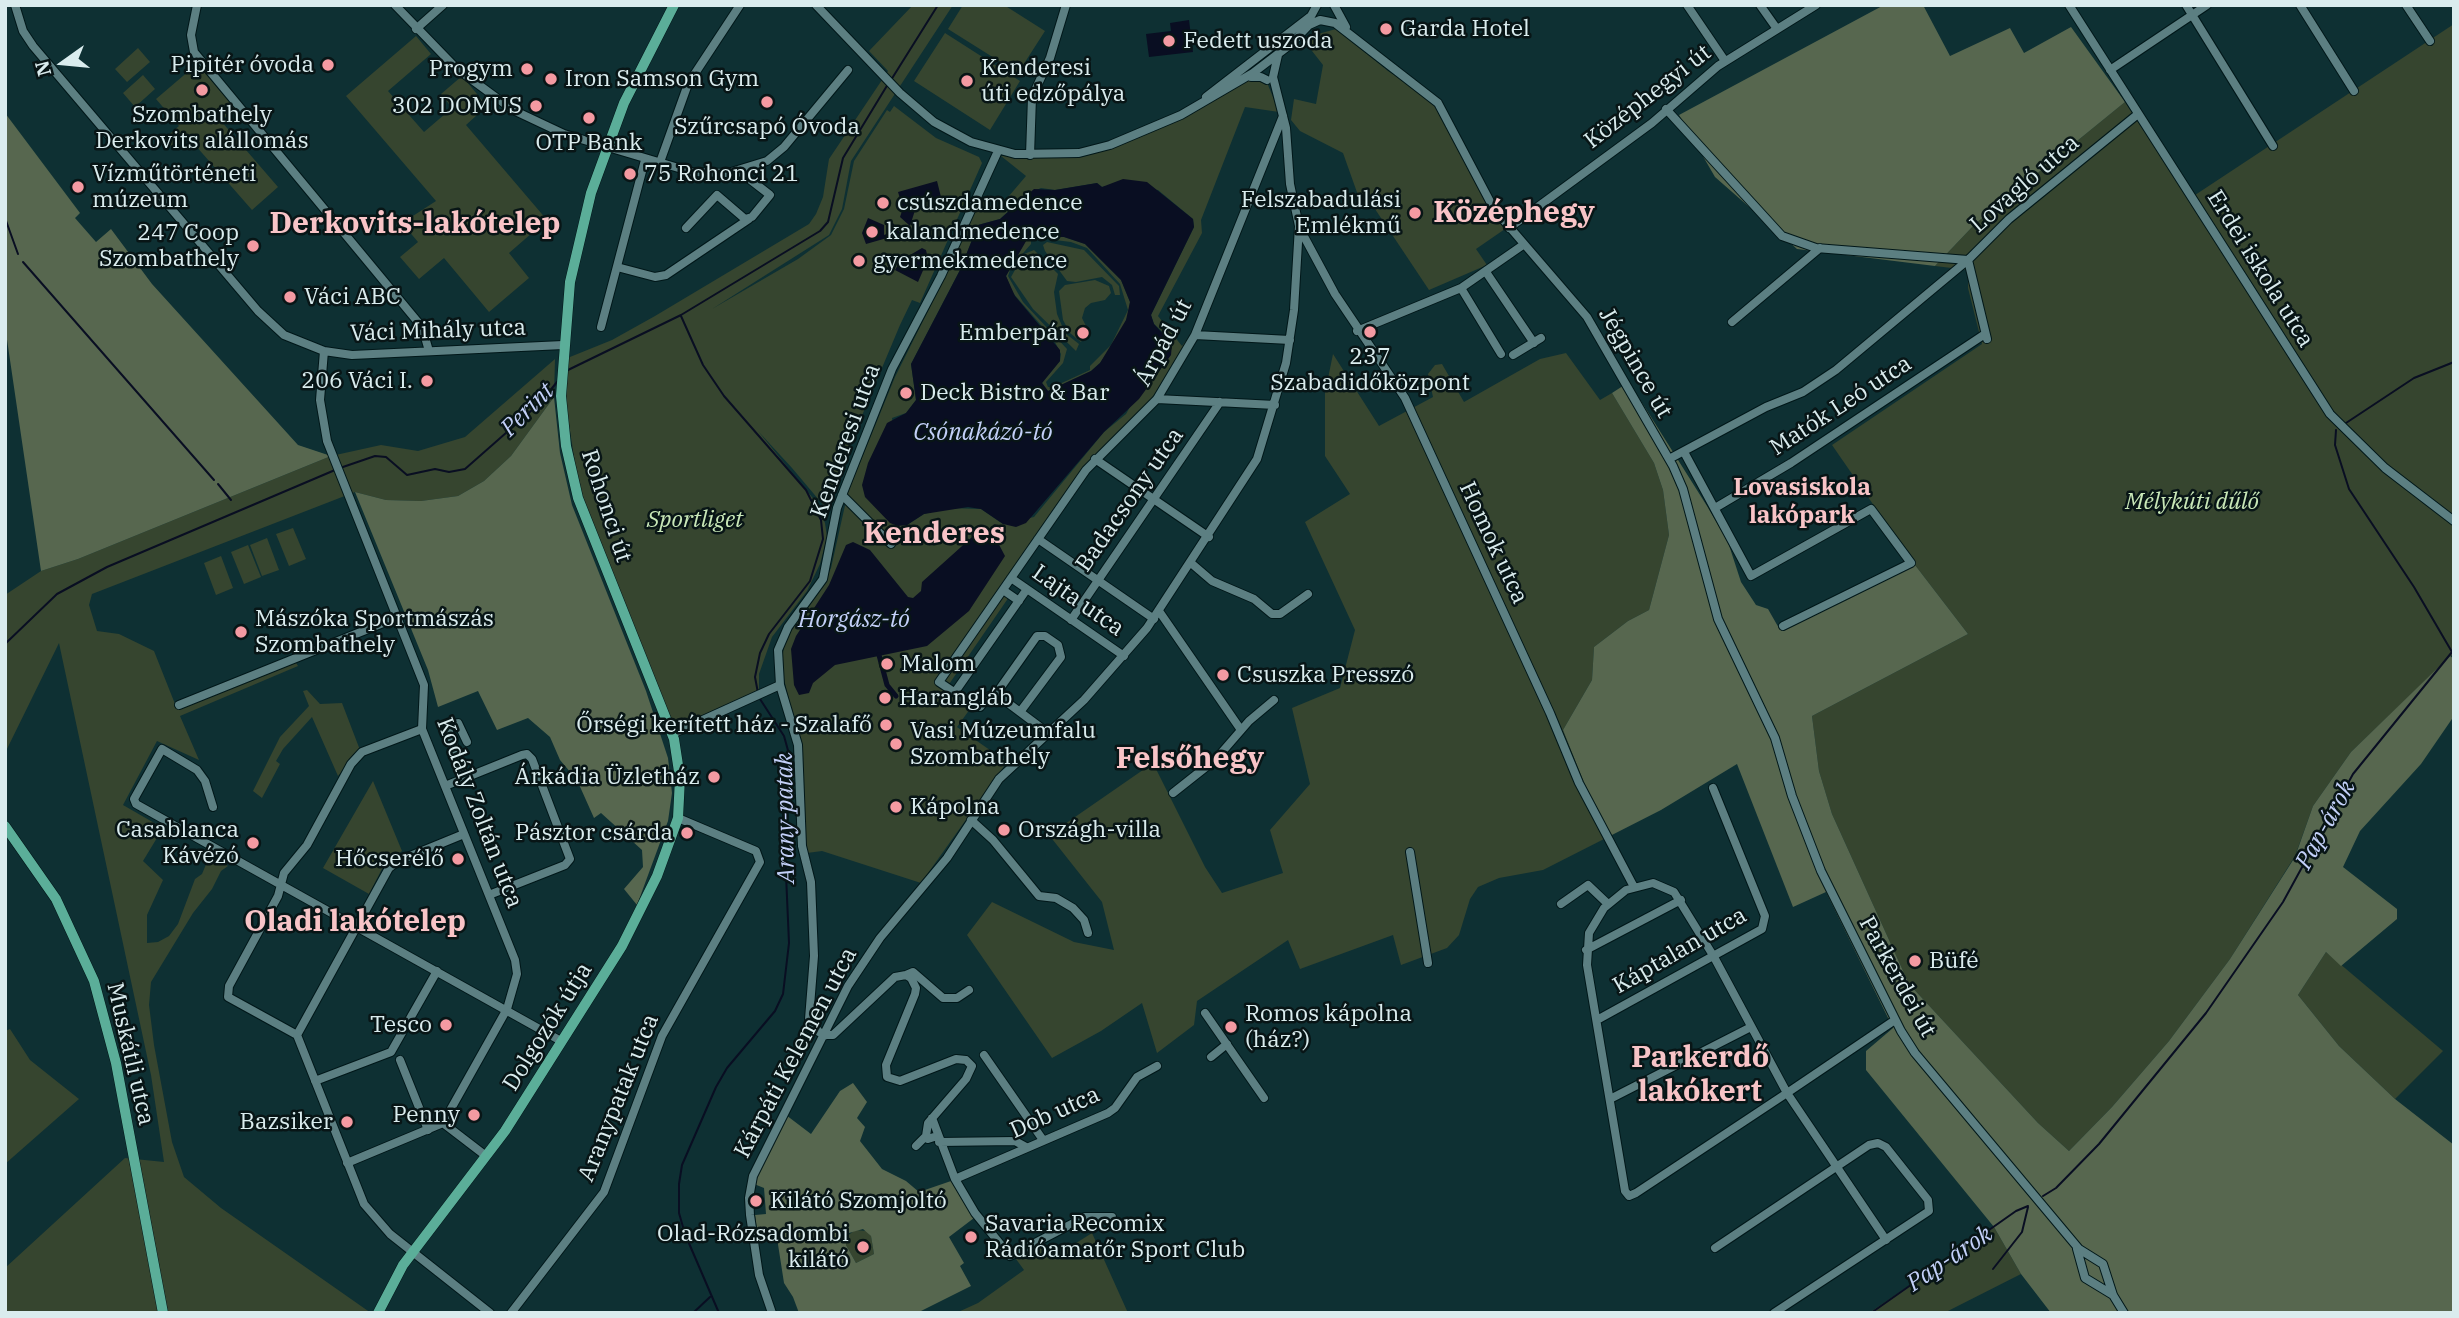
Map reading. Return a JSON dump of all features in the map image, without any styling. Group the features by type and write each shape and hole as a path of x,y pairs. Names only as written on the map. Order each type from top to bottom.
{"main road":[{"name":"Rohonci út","path":"672,734 578,498 566,446 561,396 563,345 575,254 605,148 638,72 674,5"},
{"name":"Dolgozók útja","path":"378,1313 413,1251 505,1131 632,929 657,876 678,818 680,778 672,734"},
{"name":"Muskátli utca","path":"5,826 56,900 94,981 116,1063 163,1313"}],"street":[{"name":"Váci Mihály utca","path":"15,5 19,22 33,46 258,311 284,334 324,352 352,355 563,345"},
{"path":"197,5 191,35 194,52 422,327 429,351"},
{"path":"395,5 456,68 496,99 547,127 659,165 705,174 739,171 761,164 784,147 848,70"},
{"path":"416,29 443,5"},
{"path":"659,165 688,84 740,5"},
{"path":"816,5 900,93 943,128 998,150 1030,155 1065,155 1094,150 1199,107 1244,79 1316,7 1325,20"},
{"path":"1030,155 1032,97 1050,58 1066,5"},
{"path":"1687,5 1725,61"},
{"path":"1760,5 1777,29"},
{"name":"Középhegyi út","path":"1509,228 1641,131 1725,61 1816,5"},
{"name":"Erdei iskola utca","path":"2069,5 2330,414 2385,468 2454,521"},
{"path":"2186,5 2273,146"},
{"path":"2110,70 2207,5"},
{"path":"2300,5 2354,91"},
{"path":"2406,5 2430,41"},
{"path":"1161,124 1279,53 1312,23 1325,20 1337,7"},
{"name":"Jégpince út","path":"1337,7 1358,40"},
{"name":"Jégpince út","path":"1325,20 1335,23 1358,40 1442,108 1478,183 1509,228 1587,317 1669,459 1683,489 1718,619 1775,738 1784,765"},
{"name":"Kárpáti Kelemen utca","path":"772,1313 760,1275 750,1209 753,1176 826,1035 841,1000 870,951 934,876 999,779 1084,701 1156,615 1252,469 1275,405 1290,340 1299,226 1290,184 1283,116 1273,71 1279,53"},
{"name":"Kárpáti Kelemen utca","path":"1259,64 1276,92"},
{"path":"1244,79 1259,76 1267,80"},
{"path":"1666,109 1782,236 1796,244 1968,260"},
{"name":"Lovagló utca","path":"1986,336 1968,260 2009,219 2138,114"},
{"name":"Árpád út","path":"955,692 939,682 1095,459 1157,400 1195,335 1283,116"},
{"path":"1272,142 1287,143"},
{"name":"Kenderesi utca","path":"826,1035 809,1019 814,956 811,882 800,828 798,745 780,685 777,660 781,639 823,579 842,495 892,369 941,275 998,150"},
{"path":"601,327 645,160"},
{"path":"617,267 654,276 666,275 748,219 770,195 739,171"},
{"path":"686,228 716,195 748,219"},
{"name":"Homok utca","path":"1299,226 1326,281 1357,331 1405,398 1550,713 1579,783 1634,887"},
{"path":"1357,331 1461,288 1522,246"},
{"path":"1732,321 1820,248"},
{"path":"1669,459 1766,407 1802,392 1836,370 1968,260"},
{"path":"1486,272 1538,340 1513,355"},
{"path":"1461,288 1502,354"},
{"path":"1195,335 1290,340"},
{"name":"Matók Leó utca","path":"1715,508 1791,463 1986,336"},
{"name":"Kodály Zoltán utca","path":"324,352 321,414 337,468 424,685 422,729 517,968 516,981 507,1009 443,1123"},
{"path":"1157,400 1275,405"},
{"name":"Badacsony utca","path":"1071,620 1220,402"},
{"path":"1684,452 1751,576 1871,509 1911,564 1783,626"},
{"path":"1095,459 1209,537"},
{"path":"842,495 891,544"},
{"path":"1038,539 1156,615 1241,730"},
{"path":"1191,563 1212,581 1254,598 1272,614 1280,614 1308,594"},
{"name":"Lajta utca","path":"1011,578 1124,656"},
{"path":"1020,712 1061,657 1058,645 1045,636 1037,636 996,694 989,696 980,707 955,692 1027,589"},
{"path":"1003,590 1019,601"},
{"path":"179,705 398,617"},
{"path":"672,734 780,685"},
{"path":"996,694 1048,733"},
{"path":"1173,793 1216,759 1241,730 1274,700"},
{"name":"Kodály Zoltán utca","path":"465,778 447,726 458,723 467,742"},
{"path":"422,729 362,752 351,764 307,845 284,873 281,884 226,992 232,999 297,1035 364,1204 390,1234 490,1313"},
{"path":"213,807 205,781 197,770 162,749 134,799 136,804 561,1041"},
{"path":"444,786 527,754 569,854 570,859 565,865 489,895"},
{"name":"Parkerdei út","path":"1784,765 1792,796 1821,871 1895,1020 1915,1053 2076,1245 2103,1264 2113,1296 2124,1313"},
{"name":"Káptalan utca","path":"1597,1020 1762,929 1765,922 1713,788"},
{"name":"Aranypatak utca","path":"511,1313 604,1192 662,1036 760,862 756,851 678,818"},
{"path":"971,820 993,840 1039,896 1056,898 1073,908 1084,920 1088,933"},
{"path":"297,1035 393,864 464,834"},
{"path":"1410,852 1428,963"},
{"path":"1886,1240 1787,1093 1714,957 1674,892 1660,884 1634,887 1608,904 1593,924 1586,950 1625,1191 1629,1196 1787,1093 1895,1020"},
{"path":"1561,904 1588,885 1608,904"},
{"path":"1586,950 1681,900"},
{"path":"314,1081 391,1052 437,971"},
{"path":"826,1035 833,1035 895,977 913,972 943,998 957,998 968,990"},
{"path":"906,975 915,982 915,994 886,1065 887,1077 900,1081 956,1059 966,1059 971,1066 966,1079 933,1115 926,1136 916,1146"},
{"path":"1205,1013 1264,1098"},
{"path":"1610,1099 1751,1027"},
{"path":"1211,1057 1227,1044"},
{"path":"984,1055 1043,1140"},
{"path":"400,1059 428,1130"},
{"name":"Dob utca","path":"955,1179 1108,1113 1115,1108 1137,1077 1157,1066"},
{"path":"933,1115 932,1124 955,1179 975,1213 1010,1256 1085,1217 1112,1217"},
{"path":"347,1163 443,1123 486,1156"},
{"path":"926,1136 928,1139 1014,1141 1027,1147"},
{"path":"1715,1248 1869,1145 1878,1143 1886,1147 1928,1200 1930,1208 1927,1214 1774,1313"},
{"name":"Parkerdei út","path":"2076,1245 2085,1278 2113,1296"}],"green space":[{"name":"Sportliget","path":"913,5 953,5 851,161 842,209 829,235 712,309 798,259 831,235 844,209 854,161 887,110 890,112 894,106 936,138 979,157 982,163 920,303 912,300 900,325 824,506 758,431 816,502 825,523 827,537 820,564 807,591 772,637 759,674 759,690 675,729 580,496 565,398 565,359 612,340 809,224 823,197 829,159 888,71 869,51"},
{"path":"963,5 1004,5 1045,31 1018,73 948,29"},
{"path":"1884,5 1923,5 1950,56 2010,28 2024,53 2071,27 2125,102 1975,224 1935,266 1797,249 1715,177 1679,115"},
{"name":"Mélykúti dűlő","path":"2454,24 2454,653 2351,752 2313,806 2295,856 2230,959 2169,1041 2112,1107 2069,1151 2038,1123 1909,984 1832,814 1819,771 1812,716 1968,634 1915,565 1832,445 1982,344 1968,288 1968,270 1935,266 1975,224 2125,102 2189,199"},
{"path":"1336,29 1388,71 1429,98 1443,115 1470,173 1505,229 1476,249 1487,265 1429,290 1375,209 1359,198 1343,153 1300,131 1291,120 1294,99 1316,104 1323,65 1305,42 1314,35"},
{"name":"Kenderesi úti edzőpálya","path":"945,33 1020,81 990,130 914,81"},
{"path":"416,36 431,54 388,91 424,132 452,108 441,94 462,76 487,106 466,125 547,220 509,253 529,278 489,312 444,258 419,279 400,257 418,242 402,223 436,201 346,96"},
{"path":"138,48 150,62 127,82 115,69"},
{"path":"197,64 235,108 221,121 278,187 252,210 188,137 173,149 164,139 179,126 156,99"},
{"path":"143,75 155,89 135,107 123,93"},
{"path":"1249,80 1264,81 1268,85 1279,112 1245,107 1201,220 1202,233 1158,316 1182,346 1188,338 1191,340 1149,402 1096,454 1000,591 1009,597 945,690 970,709 957,727 1007,762 921,883 822,851 807,853 803,833 800,745 784,679 782,658 786,637 824,583 831,568 848,492 895,377 943,281 978,198 997,210 1026,176 1001,156 1059,158 1124,143 1184,117","holes":["1097,183 1102,187 1115,185 1158,190 1193,219 1194,227 1151,315 1154,324 1169,338 1126,414 1104,432 1034,517 1003,524 981,509 948,508 924,514 907,525 892,418 906,413 916,400 911,364 960,270 978,225 1000,219 1027,194 1041,188 1055,190"]},
{"path":"5,113 80,213 75,218 96,242 111,229 152,284 298,445 331,456 78,559 41,571 5,326"},
{"path":"1028,236 1064,237 1085,244 1121,280 1130,302 1128,316 1117,340 1100,363 1091,371 1048,391 1042,383 1060,361 1061,354 1054,340 1012,292 1006,276","holes":["1031,237 1071,242 1087,248 1120,284 1128,310 1111,345 1090,366 1090,370 1048,387 1046,382 1063,363 1067,349 1023,302 1008,276 1011,267 1031,244"]},
{"path":"1047,242 1084,250 1119,286 1120,295 1115,295 1112,285 1102,277 1067,281 1045,251 1043,245"},
{"path":"1034,250 1058,274 1054,292 1057,314 1065,333 1079,344 1076,351 1033,309 1011,277 1024,254"},
{"path":"1095,280 1109,286 1111,293 1105,300 1091,303 1085,308 1082,318 1087,328 1081,342 1070,333 1063,320 1059,291 1065,285"},
{"path":"1566,353 1600,400 1612,393 1654,463 1663,490 1669,535 1649,610 1628,621 1594,647 1592,680 1563,730 1606,838 1543,870 1499,878 1478,887 1470,899 1459,935 1447,948 1401,965 1393,935 1300,969 1288,940 1197,1001 1194,1025 1157,1053 1142,1003 1101,1031 1052,1058 967,935 992,902 1074,942 1114,950 1102,902 1049,835 1153,763 1205,867 1222,893 1283,873 1270,830 1310,784 1292,708 1340,688 1355,630 1305,522 1350,494 1325,456 1325,393 1333,354 1379,426 1433,397 1428,374 1435,365 1442,364 1464,402 1540,359"},
{"path":"555,359 554,397 511,456 484,481 458,496 421,501 386,500 355,492 92,594 89,605 97,631 119,634 154,651 177,709 295,661 298,666 180,716 199,760 157,741 123,805 163,828 143,861 163,880 147,915 147,943 158,942 169,936 178,924 195,879 202,874 210,855 228,866 221,871 212,889 193,913 151,982 149,1005 154,1045 172,1142 184,1177 221,1208 371,1313 5,1313 5,1268 125,1158 164,1162 151,1075 59,643 5,753 5,595 41,571 78,559 331,456 381,445 418,451 465,437"},
{"path":"1629,382 1728,542 1741,582 1756,605 1768,609 1780,630 1915,565 1968,634 1812,716 1819,771 1832,814 1909,984 2038,1123 2069,1151 2112,1107 2169,1041 2230,959 2295,857 2313,806 2351,752 2450,656 2454,659 2454,716 2421,764 2360,831 2343,867 2397,909 2397,919 2341,966 2326,952 2298,995 2339,1046 2395,1099 2454,1145 2454,1313 2051,1313 2021,1274 1994,1227 1866,1070 1866,1051 1893,1028 1826,892 1793,907 1737,764 1661,810 1606,838 1563,730 1592,680 1594,647 1628,621 1649,610 1669,535 1663,490 1654,463 1612,393"},
{"path":"554,397 560,453 572,505 646,691 668,758 672,793 668,821 637,905 624,889 643,867 642,850 601,813 594,818 577,780 560,760 550,737 528,718 497,730 478,691 438,707 428,670 355,492 386,500 421,501 458,496 484,481 511,456"},
{"path":"293,528 306,559 289,566 276,534"},
{"path":"267,538 279,570 262,576 250,545"},
{"path":"248,545 261,577 244,584 231,552"},
{"path":"221,556 233,588 216,595 204,563"},
{"path":"307,690 320,704 342,703 360,750 338,776 312,717 283,749 276,761 280,764 262,798 253,791 280,737 309,706 303,691"},
{"path":"373,781 402,851 385,863 369,894 323,868"},
{"path":"2326,952 2443,1051 2395,1099 2339,1046 2298,995"},
{"path":"10,1029 30,1060 79,1099 5,1164 5,1031"},
{"path":"853,1083 867,1102 857,1118 865,1127 860,1141 882,1169 906,1181 919,1192 951,1181 974,1218 949,1237 964,1263 960,1266 971,1286 917,1313 799,1313 784,1283 777,1238 758,1239 755,1215 766,1214 764,1188 754,1184 765,1154 786,1115 811,1134 840,1091","holes":["863,1229 871,1236 874,1254 856,1263 846,1245 846,1238 849,1233"]},
{"path":"1994,1227 2021,1274 1944,1313 1869,1313"},
{"path":"855,1230 867,1231 871,1236 874,1254 856,1263 846,1245 846,1237"},
{"path":"1092,1233 1128,1313 956,1313 978,1303 1024,1270 1016,1259 1043,1242 1054,1257"}],"water":[{"name":"Fedett uszoda","path":"1189,20 1193,52 1149,57 1146,34 1171,31 1170,23"},
{"name":"Csónakázó-tó","path":"1123,179 1147,182 1193,219 1194,227 1151,315 1154,324 1172,344 1171,355 1139,399 1104,432 1026,523 1016,527 1003,524 981,509 968,507 924,514 907,525 890,523 865,497 862,485 868,463 887,423 906,413 916,400 911,364 960,270 978,225 1000,219 1034,189 1055,190 1097,183 1102,187","holes":["1029,236 1064,237 1085,244 1121,280 1130,302 1126,320 1100,363 1091,371 1048,391 1042,383 1060,361 1060,350 1015,296 1006,276"]},
{"path":"937,181 941,197 917,204 910,226 900,217 902,211 912,211 903,208 898,192"},
{"name":"kalandmedence","path":"868,218 884,225 884,235 889,233 886,225 893,223 901,234 866,244 862,233"},
{"path":"922,248 926,250 928,259 918,282 895,270 900,261"},
{"name":"Horgász-tó","path":"981,529 996,539 1005,556 969,611 927,646 835,665 813,683 809,693 799,695 794,685 791,649 796,636 829,585 846,545 853,542 870,550 908,597 913,598 921,591 922,582"}],"waterway":[{"name":"Perint","path":"891,80 938,5"},
{"name":"Perint","path":"568,370 681,315 820,231 828,222 843,158 888,84"},
{"path":"5,218 18,254"},
{"path":"23,262 214,480"},
{"name":"Arany-patak","path":"681,316 703,365 724,396 806,490 821,520 823,539 810,581 769,634 760,653 755,677 758,693"},
{"name":"Pap-árok","path":"2346,423 2414,378 2454,362"},
{"name":"Perint","path":"340,468 375,456 386,457 407,475 435,469 449,472 465,469 540,403 557,382"},
{"name":"Pap-árok","path":"2043,1196 2056,1188 2099,1144 2206,1013 2283,902 2353,774 2452,652 2414,587 2349,489 2335,445 2336,430"},
{"name":"Perint","path":"5,644 57,594 107,567 335,470"},
{"path":"218,484 231,500"},
{"path":"992,532 995,527"},
{"path":"879,655 887,685 896,696"},
{"name":"Arany-patak","path":"719,1313 685,1234 679,1213 679,1184 682,1165 716,1087 727,1068 775,1011 783,994 789,943 783,806 789,788 789,754 784,736 760,699"},
{"name":"Pap-árok","path":"1871,1313 2016,1211 2028,1206"},
{"path":"1993,1269 2022,1232 2028,1207"},
{"path":"693,1313 710,1297"}],"place":[{"name":"Garda Hotel","path":"1386,29"},
{"name":"Fedett uszoda","path":"1169,41"},
{"name":"Pipitér óvoda","path":"328,65"},
{"name":"Progym","path":"527,69"},
{"name":"Iron Samson Gym","path":"551,79"},
{"name":"Kenderesi úti edzőpálya","path":"967,81"},
{"name":"Szombathely Derkovits alállomás","path":"202,90"},
{"name":"Szűrcsapó Óvoda","path":"767,102"},
{"name":"302 DOMUS","path":"536,106"},
{"name":"OTP Bank","path":"589,118"},
{"name":"75 Rohonci 21","path":"630,174"},
{"name":"Vízműtörténeti múzeum","path":"78,187"},
{"name":"csúszdamedence","path":"883,203"},
{"name":"Felszabadulási Emlékmű","path":"1415,213"},
{"name":"kalandmedence","path":"872,232"},
{"name":"247 Coop Szombathely","path":"253,246"},
{"name":"gyermekmedence","path":"859,261"},
{"name":"Váci ABC","path":"290,297"},
{"name":"237 Szabadidőközpont","path":"1370,332"},
{"name":"Emberpár","path":"1083,333"},
{"name":"206 Váci I.","path":"427,381"},
{"name":"Deck Bistro & Bar","path":"906,393"},
{"name":"Mászóka Sportmászás Szombathely","path":"241,632"},
{"name":"Malom","path":"887,664"},
{"name":"Csuszka Presszó","path":"1223,675"},
{"name":"Harangláb","path":"885,698"},
{"name":"Őrségi kerített ház - Szalafő","path":"886,725"},
{"name":"Vasi Múzeumfalu Szombathely","path":"896,744"},
{"name":"Árkádia Üzletház","path":"714,777"},
{"name":"Kápolna","path":"896,807"},
{"name":"Országh-villa","path":"1004,830"},
{"name":"Pásztor csárda","path":"687,833"},
{"name":"Casablanca Kávézó","path":"253,843"},
{"name":"Hőcserélő","path":"458,859"},
{"name":"Büfé","path":"1915,961"},
{"name":"Tesco","path":"446,1025"},
{"name":"Romos kápolna (ház?)","path":"1231,1027"},
{"name":"Penny","path":"474,1115"},
{"name":"Bazsiker","path":"347,1122"},
{"name":"Kilátó Szomjoltó","path":"756,1201"},
{"name":"Savaria Recomix Rádióamatőr Sport Club","path":"971,1237"},
{"name":"Olad-Rózsadombi kilátó","path":"863,1247"}],"district":[{"name":"Középhegy","path":"1514,213"},
{"name":"Derkovits-lakótelep","path":"415,224"},
{"name":"Lovasiskola lakópark","path":"1802,502"},
{"name":"Kenderes","path":"934,534"},
{"name":"Felsőhegy","path":"1190,759"},
{"name":"Oladi lakótelep","path":"355,922"},
{"name":"Parkerdő lakókert","path":"1700,1075"}]}
